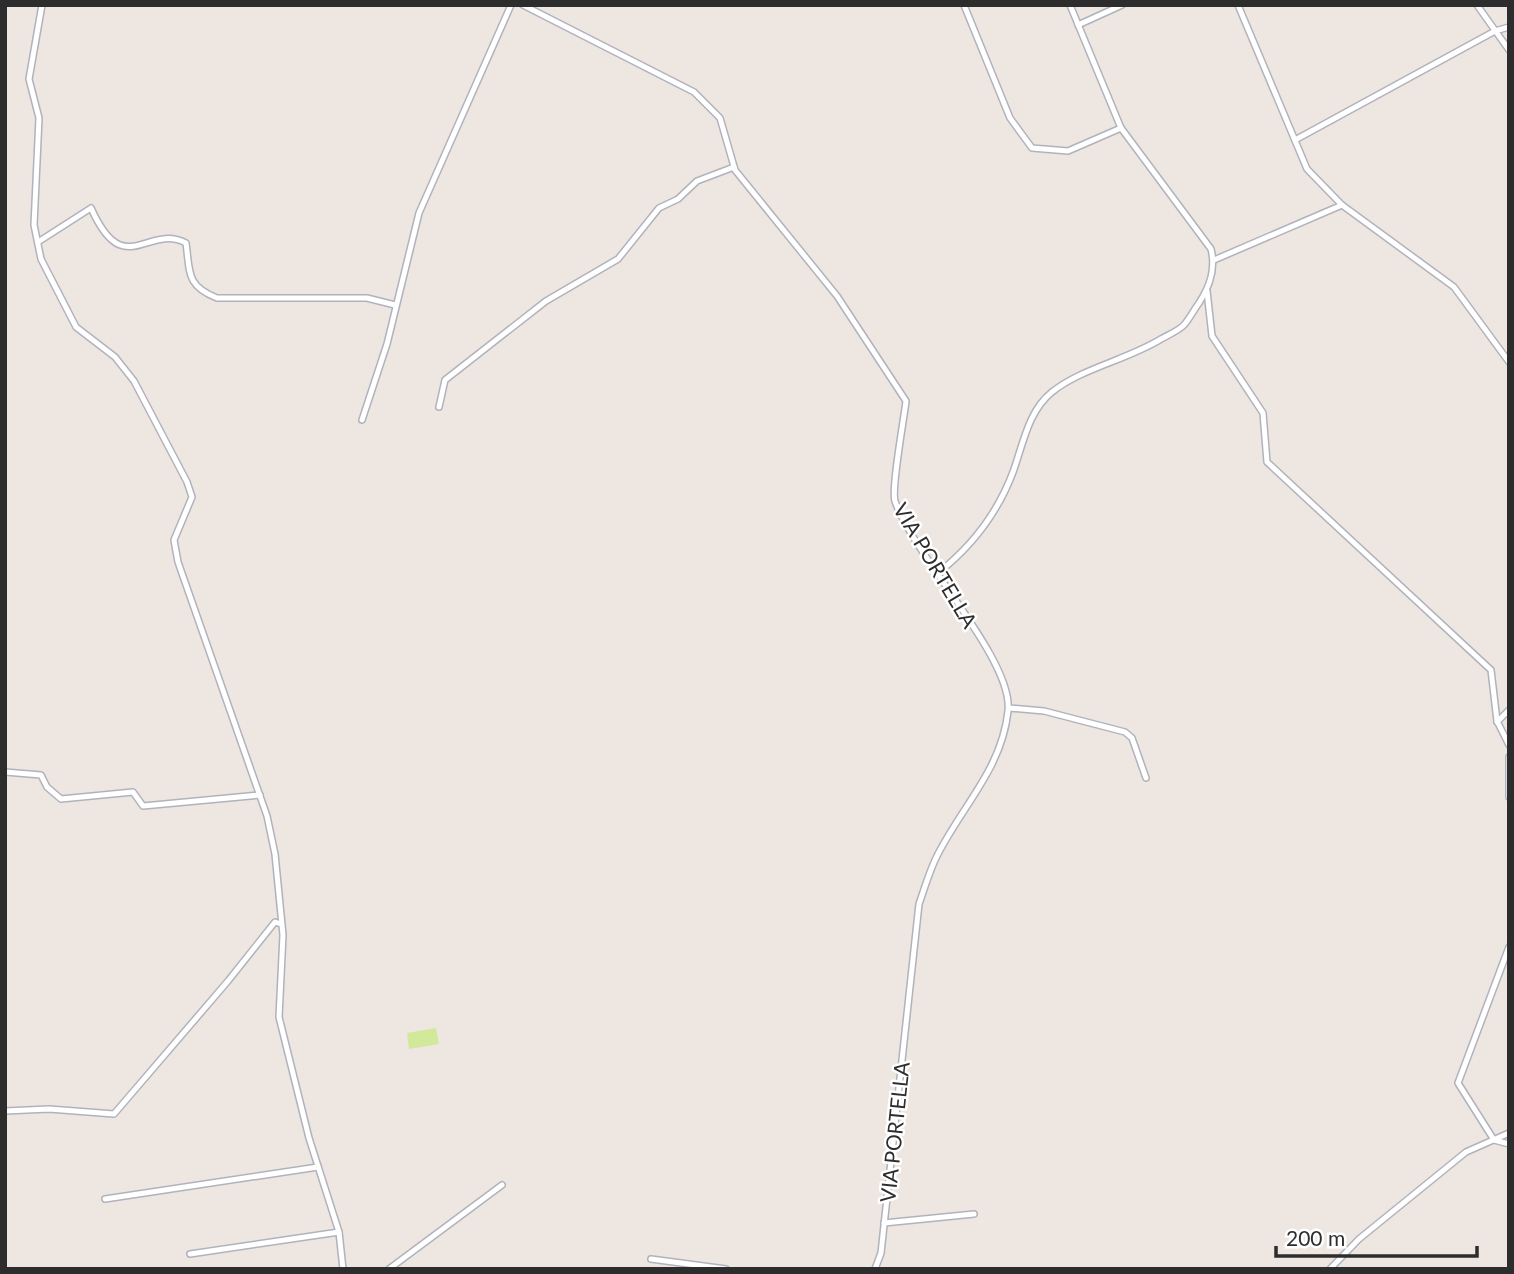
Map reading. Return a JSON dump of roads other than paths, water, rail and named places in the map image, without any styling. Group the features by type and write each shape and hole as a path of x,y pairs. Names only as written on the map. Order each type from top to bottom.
{"street":[{"path":"42,5 29,79 39,118 34,225 41,259 76,327 124,367 187,482 192,497 174,540 178,562 260,795 275,854 281,924 279,1017 318,1167 339,1233 343,1269"},
{"path":"362,420 387,344 419,213 511,5"},
{"name":"VIA PORTELLA","path":"523,5 694,92 720,118 734,167 837,296 906,401 893,499 988,653 999,674 1009,708 996,757 981,787 938,854 919,904 881,1253 875,1269"},
{"path":"964,5 1010,118 1032,148 1068,150 1121,128"},
{"path":"1070,5 1121,128 1211,249 1214,260 1207,290 1212,336 1263,413 1267,462 1491,670 1497,722 1509,745"},
{"path":"1078,25 1122,5"},
{"path":"1238,5 1307,169 1342,205 1454,287 1509,362"},
{"path":"1477,5 1509,50"},
{"path":"1295,140 1495,31 1509,27"},
{"path":"439,407 444,380 547,302 618,259 659,208 678,199 697,181 734,167"},
{"path":"1214,260 1342,205"},
{"path":"38,242 91,208 100,229 113,241 132,248 179,239 186,243 191,281 202,292 217,298 367,299 396,305"},
{"path":"938,573 958,557 993,513 1012,474 1037,409 1048,395 1062,384 1121,361 1182,327 1207,290"},
{"path":"1009,708 1044,710 1125,732 1132,738 1146,778"},
{"path":"1497,722 1509,710"},
{"path":"1509,757 1509,797"},
{"path":"5,772 41,775 47,786 61,799 133,792 144,806 260,795"},
{"path":"5,1111 49,1109 114,1114 275,922 281,924"},
{"path":"1509,947 1458,1083 1494,1140 1509,1144"},
{"path":"1330,1269 1359,1239 1466,1152 1509,1133"},
{"path":"105,1199 318,1167"},
{"path":"389,1269 502,1185"},
{"path":"884,1223 974,1214"},
{"path":"190,1254 339,1233"},
{"path":"651,1259 726,1269"}]}
